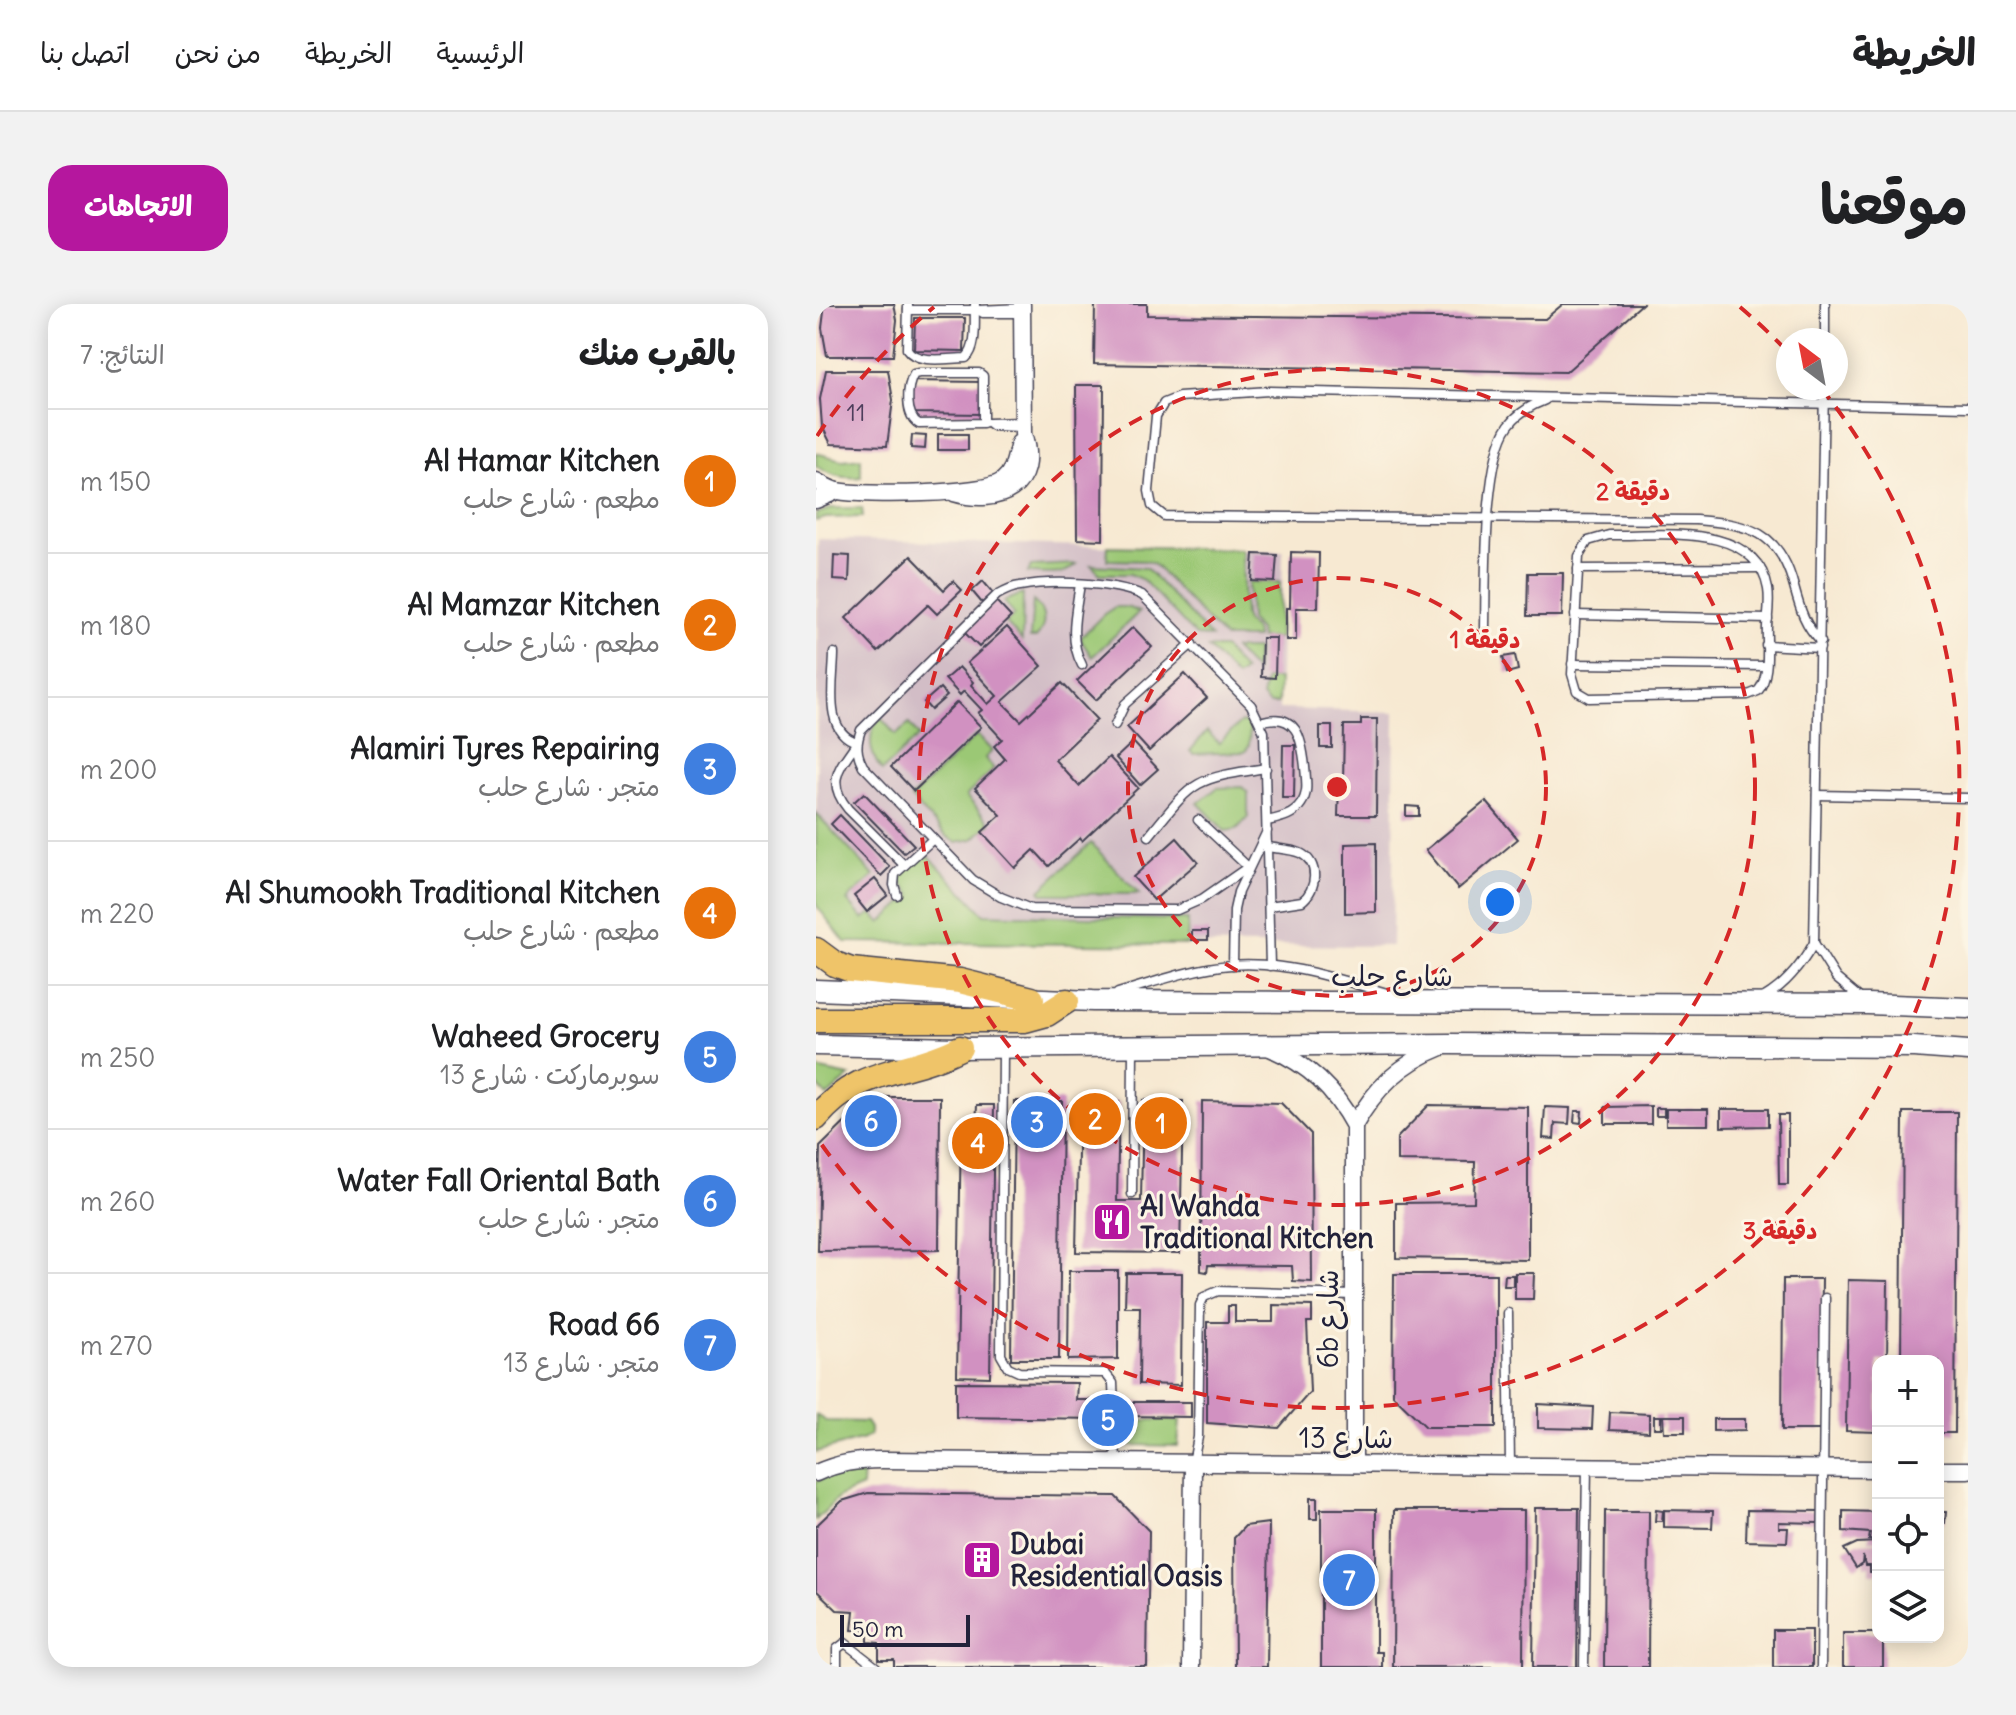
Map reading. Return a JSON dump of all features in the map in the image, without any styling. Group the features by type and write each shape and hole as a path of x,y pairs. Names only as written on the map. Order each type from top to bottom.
{"main road":[{"path":"816,950 835,964 851,970 960,981 1032,999"},
{"path":"816,1020 1025,1020 1041,1017 1067,1001"},
{"path":"816,1118 827,1105 872,1076 939,1058 960,1048"}],"street":[{"path":"816,500 837,491 954,493 1002,482 1012,469 1023,427 1022,308"},
{"path":"816,481 837,491"},
{"name":"شارع حلب","path":"816,990 1067,1001 1868,1004 1968,1008"},
{"path":"1914,1047 1968,1041"},
{"path":"1354,1126 1383,1084 1414,1060 1449,1044"},
{"path":"816,1045 960,1048 1449,1044 1914,1047 1968,1051"},
{"path":"1268,1047 1300,1063 1328,1086 1354,1126"},
{"name":"6b شارع","path":"1354,1126 1354,1464"},
{"name":"شارع 13","path":"816,1473 856,1460 1872,1469"},
{"path":"1191,1667 1193,1463"},
{"path":"1944,1470 1968,1470"}],"lane":[{"path":"1825,304 1825,328"},
{"path":"976,308 973,347 966,358 918,358 909,354 908,307 1022,308"},
{"path":"986,423 985,382 979,373 919,373 911,379 909,412 919,424 986,423 1023,427"},
{"path":"1821,645 1805,624 1782,553 1751,529 1725,522 1164,516 1157,512 1149,499 1156,416 1164,403 1179,397 1269,391 1968,407"},
{"path":"1485,627 1488,519 1496,457 1502,438 1518,415 1549,398"},
{"path":"1753,1004 1789,979 1814,943 1824,402"},
{"path":"1595,537 1726,540 1749,554 1760,568 1768,588 1762,687 1748,695 1589,698 1580,694 1574,686 1572,664 1579,556 1584,545 1595,537"},
{"path":"1578,569 1760,568"},
{"path":"1080,584 1073,633 1074,646 1082,665"},
{"path":"904,865 840,799 835,786 837,772 857,742 861,730 997,595 1024,585 1080,584 1126,589 1142,595 1251,705 1264,732 1270,966"},
{"path":"1575,615 1768,619"},
{"path":"1115,725 1125,704 1192,644"},
{"path":"1766,645 1821,645"},
{"path":"834,653 834,720 840,732 857,742"},
{"path":"1572,664 1765,666"},
{"path":"1233,965 1234,910 1248,867 1267,826 1298,808 1307,787 1302,742 1296,729 1276,719 1260,722"},
{"path":"857,742 863,766 973,880 1031,909 1177,910 1202,899 1248,867"},
{"path":"1149,836 1183,793 1202,780 1266,768"},
{"path":"1817,795 1968,798"},
{"path":"1198,820 1248,867"},
{"path":"897,895 895,874 933,839"},
{"path":"1268,847 1305,856 1311,864 1314,879 1309,894 1302,901 1269,906"},
{"path":"1814,943 1836,978 1868,1004"},
{"path":"1093,1001 1187,973 1233,965 1270,966 1425,1004"},
{"path":"1003,1047 1001,1355 1008,1367 1019,1372 1105,1373 1110,1377 1113,1383 1116,1462"},
{"path":"1132,1194 1133,1047"},
{"path":"1193,1463 1198,1437 1200,1305 1204,1297 1218,1291 1354,1295"},
{"path":"1821,1667 1825,1298"},
{"path":"1508,1313 1510,1465"},
{"path":"1584,1667 1587,1466"},
{"path":"837,1667 837,1649 845,1643 876,1667"}],"shaded area":[{"path":"818,539 1283,551 1279,709 1395,712 1392,946 845,942 816,905"}],"green space":[{"path":"816,453 842,460 861,458 861,477 837,476 821,469 816,466"},
{"path":"832,508 862,508 863,517 816,521 816,514"},
{"path":"1108,546 1242,549 1244,616 1255,630 1256,638 1224,638 1154,564 1107,560"},
{"path":"1076,564 1060,573 1028,573 1031,566"},
{"path":"1091,565 1146,568 1211,637 1196,636 1143,580 1130,574 1100,574"},
{"path":"1248,582 1280,582 1279,638 1260,638 1259,630 1250,620"},
{"path":"1023,594 1022,641 1006,623 1014,615 1004,601"},
{"path":"1033,601 1043,614 1043,624 1036,638 1030,638"},
{"path":"1115,607 1127,607 1139,612 1092,657 1081,640 1082,636"},
{"path":"1208,648 1224,648 1244,671 1236,677"},
{"path":"1234,649 1257,649 1255,671"},
{"path":"1266,679 1279,679 1278,704 1269,704 1262,697"},
{"path":"880,717 896,735 909,724 919,736 882,771 874,758 871,744 873,730"},
{"path":"1241,722 1250,727 1249,746 1245,752 1193,754 1190,751 1207,731 1219,743"},
{"path":"977,735 992,751 985,758 994,769 966,796 990,823 973,839 956,842 946,836 911,798"},
{"path":"1242,787 1248,793 1248,817 1237,829 1225,831 1198,803 1217,788"},
{"path":"816,813 874,876 847,900 863,919 872,913 881,923 912,895 898,878 925,852 984,914 1188,920 1187,945 845,942 816,905"},
{"path":"1091,843 1139,894 1043,894 1040,890"},
{"path":"816,1069 850,1076 827,1096 816,1084"},
{"path":"816,1415 826,1421 866,1422 870,1435 816,1452"},
{"path":"1116,1420 1180,1420 1178,1446 1130,1445"},
{"path":"863,1469 862,1487 839,1497 816,1520 816,1482 827,1476"}],"building":[{"path":"825,304 894,304 897,320 893,356 827,356 822,328"},
{"path":"1095,304 1147,304 1147,315 1545,319 1563,304 1642,304 1566,372 1094,364"},
{"path":"915,318 965,318 964,351 914,350"},
{"path":"826,370 888,370 893,400 887,446 831,444 822,426 820,399"},
{"path":"912,381 982,382 982,414 911,413"},
{"path":"1076,385 1104,385 1103,540 1077,539"},
{"path":"938,434 968,434 968,450 938,450"},
{"path":"912,435 926,436 925,449 911,448"},
{"path":"1291,552 1319,553 1318,608 1296,608 1296,640 1286,640 1286,608 1290,608"},
{"path":"1254,554 1277,555 1275,582 1252,581"},
{"path":"834,555 850,556 849,581 833,580"},
{"path":"911,556 944,590 953,581 962,590 937,614 928,605 878,652 846,618"},
{"path":"1528,573 1563,573 1562,616 1527,616"},
{"path":"983,581 993,593 982,603 972,591"},
{"path":"996,601 1011,617 979,647 964,632"},
{"path":"1007,627 1042,666 1002,702 1021,721 1062,683 1097,720 1055,760 1079,786 1109,757 1138,788 1082,841 1080,838 1049,866 1034,850 1015,868 982,832 1001,815 975,788 1005,759 994,746 1002,739 978,713 982,710 964,691 960,695 945,679 959,667 988,704 997,696 967,663"},
{"path":"1133,627 1152,647 1096,700 1077,681"},
{"path":"1262,638 1276,638 1275,678 1261,677"},
{"path":"1515,655 1518,670 1507,673 1503,657"},
{"path":"1185,674 1207,698 1149,751 1127,727"},
{"path":"940,688 947,696 931,710 924,702"},
{"path":"957,702 981,727 914,791 891,767"},
{"path":"1361,719 1377,719 1376,816 1338,816 1339,785 1343,785 1344,725 1361,725"},
{"path":"1320,726 1332,726 1332,748 1320,748"},
{"path":"1133,742 1158,769 1140,785 1116,758"},
{"path":"1283,745 1295,745 1294,798 1282,798"},
{"path":"864,793 914,845 904,853 854,802"},
{"path":"1486,801 1518,839 1458,889 1426,850"},
{"path":"1406,806 1419,807 1419,816 1406,816"},
{"path":"840,815 890,867 881,876 831,824"},
{"path":"1177,838 1198,862 1154,900 1133,877"},
{"path":"1376,843 1376,912 1345,913 1345,844"},
{"path":"875,879 888,895 867,912 854,896"},
{"path":"1192,931 1208,931 1208,940 1192,940"},
{"path":"871,1097 940,1097 939,1250 818,1251 820,1147"},
{"path":"1143,1100 1183,1101 1180,1253 1076,1252 1079,1101 1119,1102 1117,1201 1141,1201"},
{"path":"1014,1101 1062,1101 1059,1359 1011,1359"},
{"path":"1202,1101 1281,1103 1311,1134 1312,1282 1293,1281 1292,1266 1208,1265 1207,1272 1201,1271"},
{"path":"977,1105 994,1105 990,1377 957,1376 961,1127 976,1127"},
{"path":"1429,1105 1528,1107 1528,1260 1396,1258 1396,1203 1474,1202 1475,1162 1397,1161 1397,1138"},
{"path":"1651,1106 1651,1124 1605,1124 1605,1107"},
{"path":"1545,1107 1570,1108 1569,1124 1555,1123 1554,1139 1543,1138"},
{"path":"1656,1108 1664,1108 1664,1116 1656,1116"},
{"path":"1666,1109 1708,1109 1708,1125 1666,1125"},
{"path":"1721,1109 1768,1109 1768,1126 1721,1127"},
{"path":"1575,1111 1582,1111 1581,1123 1574,1122"},
{"path":"1903,1112 1957,1112 1955,1433 1944,1433 1944,1355 1901,1355"},
{"path":"1778,1115 1788,1115 1788,1185 1779,1185"},
{"path":"1069,1271 1118,1271 1118,1359 1068,1360"},
{"path":"1126,1273 1182,1273 1181,1385 1139,1384 1140,1307 1125,1307"},
{"path":"1515,1273 1534,1273 1533,1299 1515,1299"},
{"path":"1394,1274 1496,1274 1496,1427 1426,1427 1393,1395"},
{"path":"1505,1275 1513,1275 1513,1286 1504,1286"},
{"path":"1783,1279 1822,1279 1820,1430 1782,1430"},
{"path":"1848,1280 1888,1281 1887,1355 1872,1355 1872,1432 1846,1431"},
{"path":"1273,1305 1312,1306 1312,1322 1307,1322 1310,1392 1279,1428 1207,1423 1207,1322 1228,1322 1228,1306 1235,1306 1235,1322 1273,1322"},
{"path":"956,1382 1077,1383 1076,1400 1103,1400 1103,1419 956,1417"},
{"path":"1123,1402 1191,1402 1191,1417 1123,1416"},
{"path":"1538,1404 1593,1407 1592,1429 1538,1428"},
{"path":"1610,1412 1649,1414 1649,1432 1609,1430"},
{"path":"1654,1416 1661,1416 1661,1428 1654,1428"},
{"path":"1663,1416 1685,1416 1685,1432 1664,1432"},
{"path":"1713,1419 1745,1419 1745,1430 1713,1431"},
{"name":"Dubai Residential Oasis","path":"868,1493 1115,1496 1149,1531 1147,1667 894,1667 894,1660 879,1660 879,1643 868,1642 868,1631 852,1630 854,1611 837,1610 816,1590 816,1526 842,1501"},
{"path":"1310,1498 1317,1498 1317,1519 1310,1519"},
{"path":"1535,1508 1579,1508 1577,1667 1533,1667"},
{"path":"1321,1509 1376,1509 1376,1652 1382,1652 1382,1667 1321,1667"},
{"path":"1394,1510 1524,1510 1523,1667 1393,1667"},
{"path":"1656,1510 1663,1511 1662,1521 1655,1521"},
{"path":"1664,1510 1713,1511 1712,1528 1664,1527"},
{"path":"1747,1510 1819,1511 1818,1523 1779,1522 1779,1528 1788,1528 1787,1542 1746,1541"},
{"path":"1605,1511 1649,1511 1648,1667 1604,1667"},
{"path":"1843,1511 1872,1512 1872,1540 1869,1540 1870,1533 1843,1531"},
{"path":"1269,1523 1267,1667 1235,1667 1234,1538 1245,1526"},
{"path":"1872,1542 1872,1573 1870,1566 1865,1566 1863,1556 1862,1564 1856,1568 1844,1549 1857,1543"},
{"path":"1773,1630 1812,1630 1812,1667 1773,1667"},
{"path":"1843,1633 1872,1633 1872,1643 1883,1643 1883,1667 1843,1667"}],"place":[{"name":"Al Mamzar Kitchen","path":"1095,1119"},
{"name":"Water Fall Oriental Bath","path":"871,1121"},
{"name":"Alamiri Tyres Repairing","path":"1037,1122"},
{"name":"Al Hamar Kitchen","path":"1161,1123"},
{"name":"Al Shumookh Traditional Kitchen","path":"978,1143"},
{"name":"Al Wahda Traditional Kitchen","path":"1112,1222"},
{"name":"Waheed Grocery","path":"1108,1420"},
{"name":"Dubai Residential Oasis","path":"982,1560"},
{"name":"Road 66","path":"1349,1580"}]}
